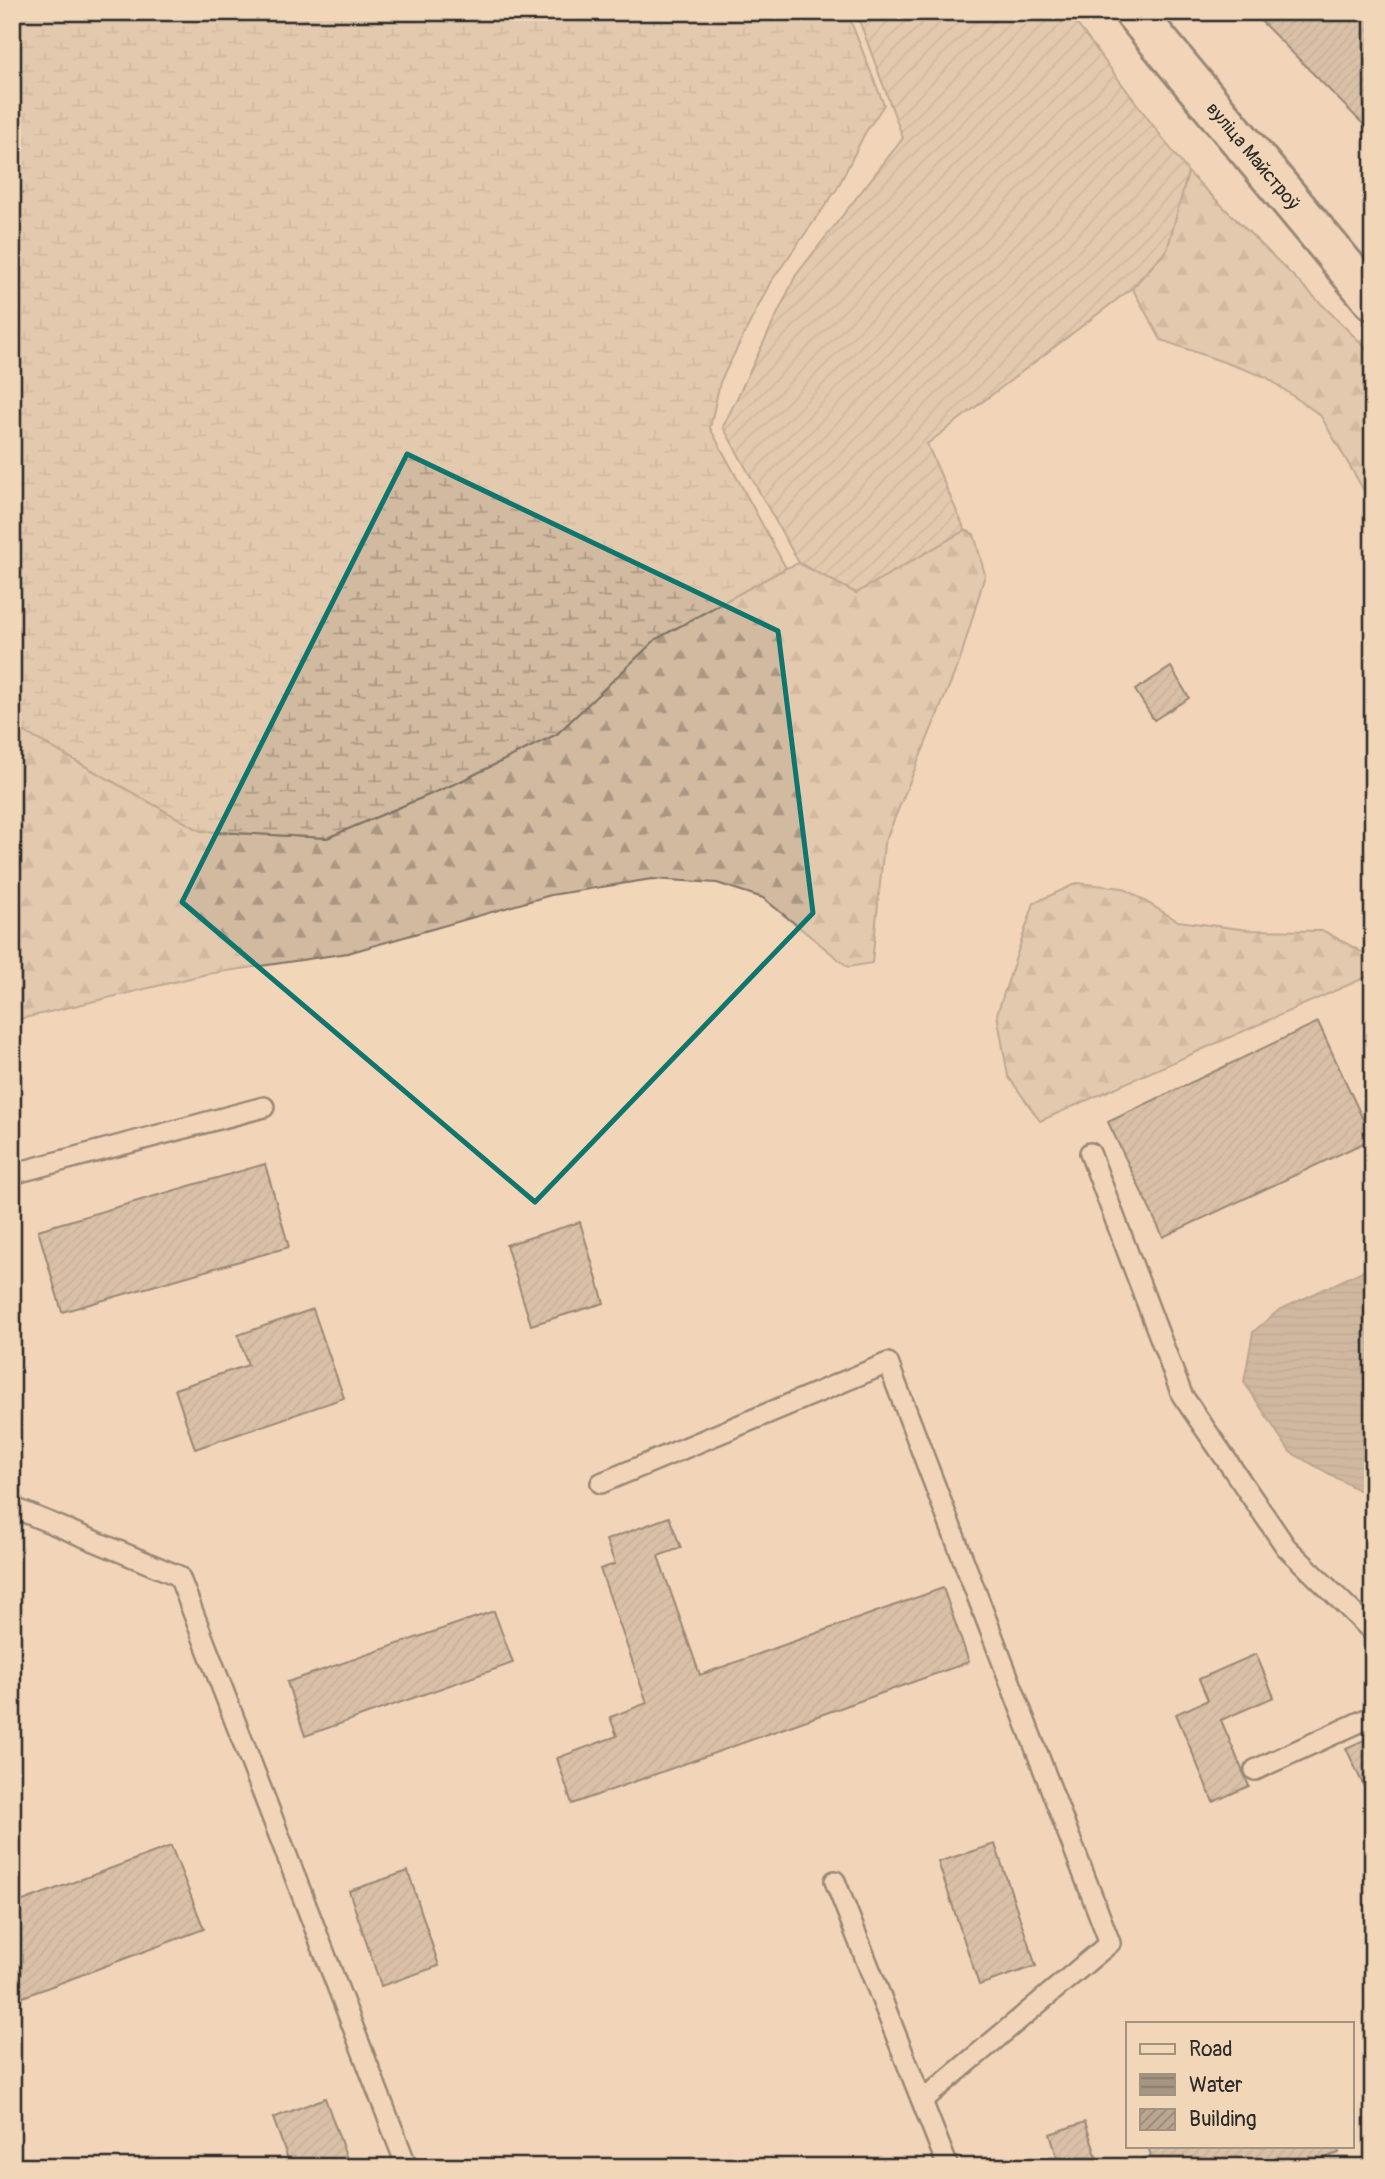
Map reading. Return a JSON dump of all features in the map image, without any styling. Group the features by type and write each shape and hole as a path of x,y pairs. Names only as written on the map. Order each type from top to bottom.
{"street":[{"name":"вуліца Майстроў","path":"1134,12 1373,300"}],"lane":[{"path":"12,1174 264,1107"},
{"path":"1090,1153 1182,1395 1286,1547 1373,1632"},
{"path":"601,1483 888,1363 1110,1943 922,2101"},
{"path":"12,1507 179,1576 407,2167"},
{"path":"1255,1770 1373,1716"},
{"path":"835,1881 948,2167"}],"highlighted area":[{"path":"407,454 778,631 813,913 535,1202 182,902"}],"green space":[{"path":"12,12 847,12 884,105 865,133 837,189 770,283 720,382 710,428 786,568 656,639 557,734 459,782 327,838 201,831 12,725"},
{"path":"856,12 1068,12 1188,172 1167,250 1132,288 927,444 965,530 856,593 799,563 723,427 796,275 903,138"},
{"path":"1188,172 1373,355 1373,506 1320,415 1266,377 1161,340 1132,288 1167,250"},
{"path":"965,530 974,534 985,575 960,660 884,844 872,963 848,967 763,898 717,883 652,879 551,895 348,953 207,974 12,1021 12,725 201,831 327,838 459,782 557,734 656,639 786,568 799,563 856,593"},
{"path":"1077,883 1123,888 1178,921 1249,930 1324,931 1373,958 1373,974 1040,1121 1008,1076 997,1014 1034,903"}],"water":[{"path":"1373,1266 1373,1498 1290,1452 1244,1382 1253,1332 1279,1310"}],"building":[{"path":"1252,12 1371,12 1373,134"},
{"path":"1171,667 1189,698 1154,720 1135,690"},
{"path":"1318,1022 1372,1139 1163,1237 1108,1122"},
{"path":"265,1164 289,1247 62,1312 38,1230"},
{"path":"580,1222 604,1303 531,1325 506,1245"},
{"path":"313,1309 344,1398 195,1449 175,1389 248,1365 238,1335"},
{"path":"669,1517 681,1548 658,1556 700,1675 943,1588 969,1662 572,1804 557,1758 617,1736 610,1717 647,1703 600,1569 615,1564 606,1540"},
{"path":"494,1611 513,1663 305,1736 287,1682"},
{"path":"1256,1654 1274,1697 1221,1720 1249,1786 1213,1802 1176,1714 1208,1700 1199,1679"},
{"path":"1373,1736 1373,1806 1346,1748"},
{"path":"995,1844 1036,1966 979,1985 938,1862"},
{"path":"171,1846 204,1929 12,2001 12,1905"},
{"path":"408,1871 439,1966 381,1986 349,1891"},
{"path":"325,2098 350,2167 291,2167 273,2118"},
{"path":"1085,2122 1100,2167 1060,2167 1050,2134"},
{"path":"1149,2148 1338,2148 1339,2153 1297,2167 1118,2167 1151,2156"}]}
